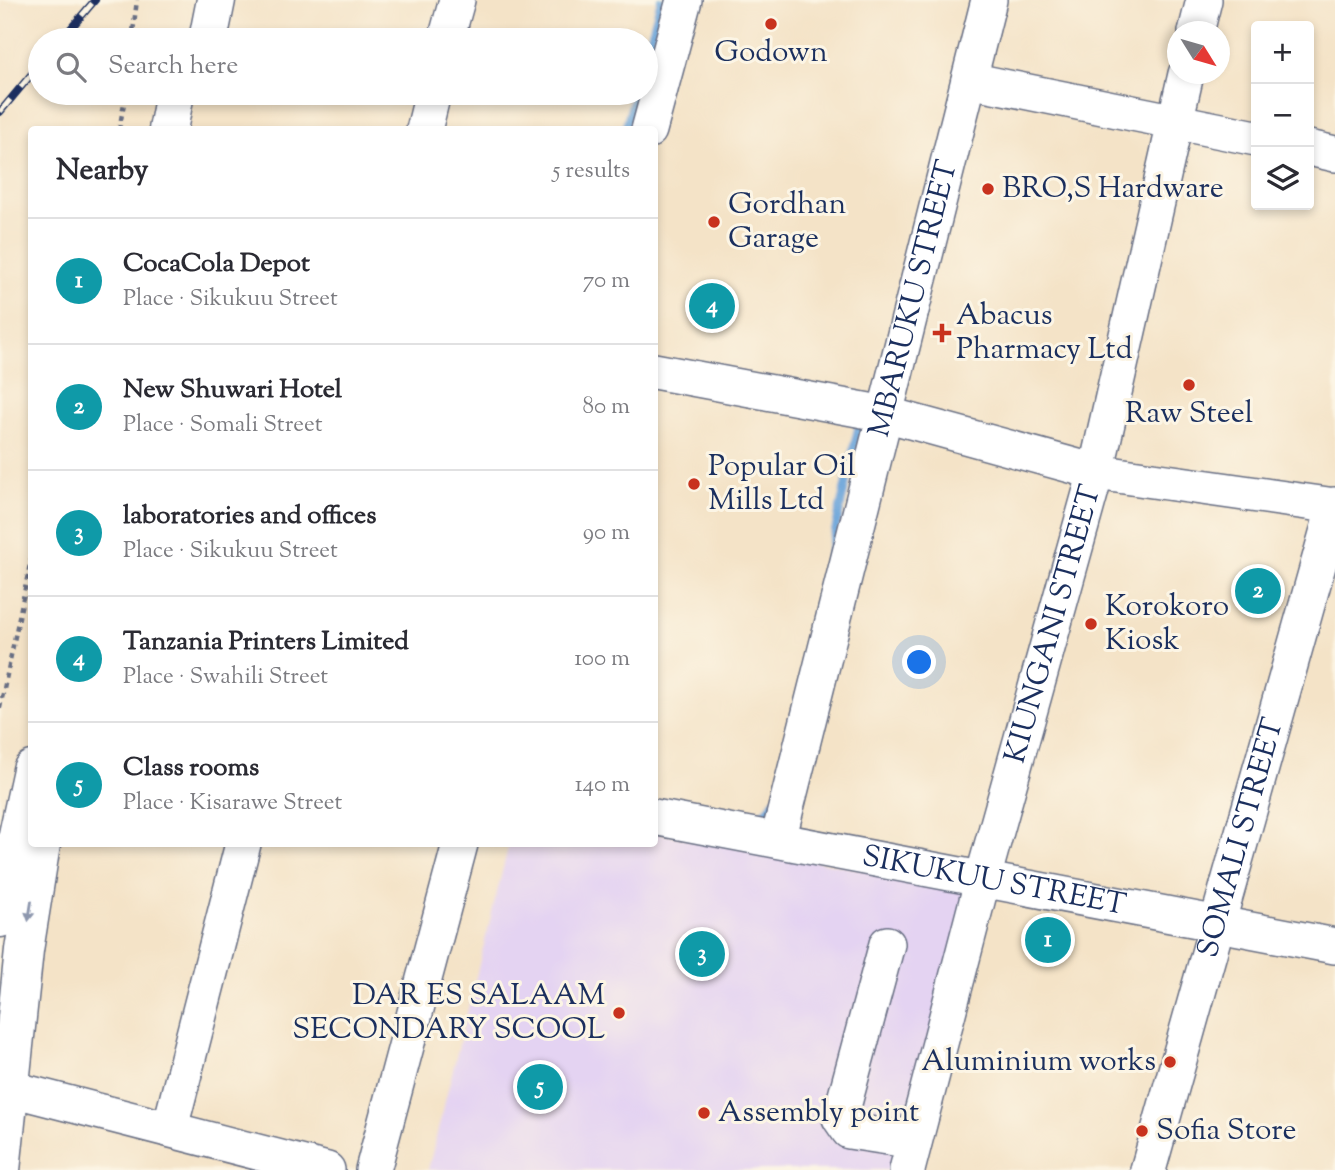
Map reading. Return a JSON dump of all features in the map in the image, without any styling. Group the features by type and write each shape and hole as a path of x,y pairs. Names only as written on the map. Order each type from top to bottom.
{"highway":[{"path":"186,28 191,0"},
{"path":"210,28 216,0"},
{"path":"169,126 173,105"},
{"path":"191,126 195,105"},
{"path":"0,918 28,788"},
{"path":"1,1170 24,950 41,847"}],"street":[{"path":"449,28 457,0"},
{"path":"658,97 684,0"},
{"name":"MBARUKU STREET","path":"778,840 989,0"},
{"path":"1199,21 1204,0"},
{"path":"969,80 1251,137"},
{"name":"KIUNGANI STREET","path":"911,1156 983,878 1096,472 1183,84"},
{"path":"425,126 430,105"},
{"path":"650,126 656,105"},
{"path":"1314,149 1335,154"},
{"path":"658,372 885,414 1096,472 1335,506"},
{"name":"SOMALI STREET","path":"1148,1170 1335,506"},
{"name":"SIKUKUU STREET","path":"658,818 1335,946"},
{"path":"170,1128 242,847"},
{"path":"373,1170 459,847"},
{"path":"887,944 841,1118 849,1131 911,1156"},
{"path":"8,1088 327,1170"}],"path":[{"path":"133,28 136,0"},
{"path":"120,126 124,105"},
{"path":"0,708 28,574"}],"shaded area":[{"name":"DAR ES SALAAM SECONDARY SCOOL","path":"658,834 973,889 896,1170 428,1170 508,847 658,847"}],"waterway":[{"path":"653,28 661,0"},
{"path":"626,126 632,105"},
{"path":"816,616 860,420"},
{"path":"750,823 770,808 773,802"}],"railway":[{"path":"71,28 95,0"},
{"path":"0,112 28,78"}],"place":[{"name":"Godown","path":"771,24"},
{"name":"BRO,S Hardware","path":"988,189"},
{"name":"Gordhan Garage","path":"714,222"},
{"name":"Tanzania Printers Limited","path":"712,306"},
{"name":"Abacus Pharmacy Ltd","path":"942,333"},
{"name":"Raw Steel","path":"1189,385"},
{"name":"Popular Oil Mills Ltd","path":"694,484"},
{"name":"New Shuwari Hotel","path":"1258,591"},
{"name":"Korokoro Kiosk","path":"1091,624"},
{"name":"CocaCola Depot","path":"1048,940"},
{"name":"laboratories and offices","path":"702,954"},
{"name":"DAR ES SALAAM SECONDARY SCOOL","path":"619,1013"},
{"name":"Aluminium works","path":"1170,1062"},
{"name":"Class rooms","path":"540,1087"},
{"name":"Assembly point","path":"704,1113"},
{"name":"Sofia Store","path":"1142,1131"}]}
